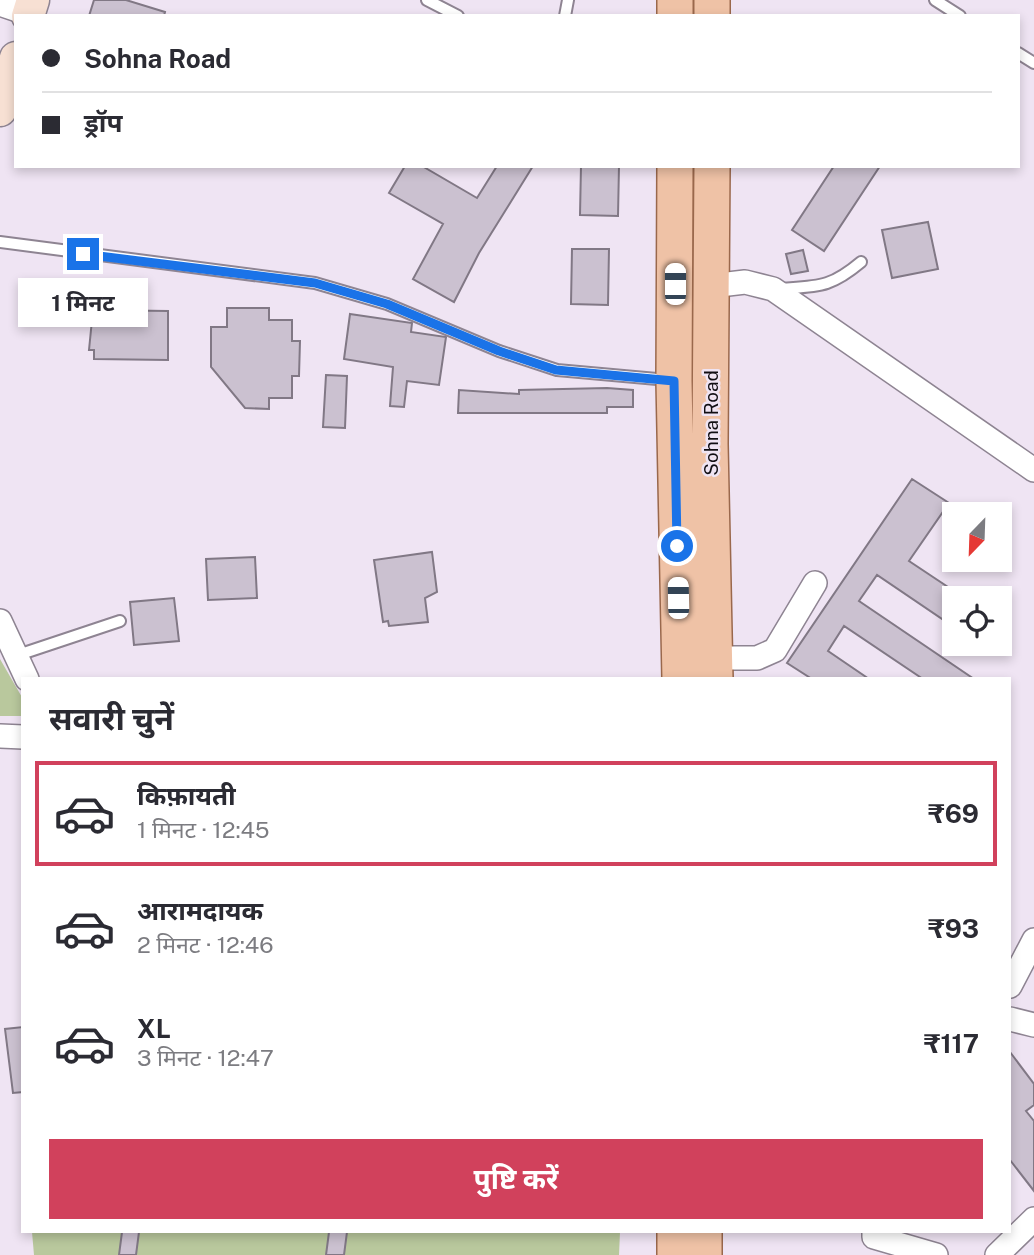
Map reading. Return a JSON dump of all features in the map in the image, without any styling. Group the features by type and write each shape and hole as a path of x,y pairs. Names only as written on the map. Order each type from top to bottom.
{"main road":[{"name":"Sohna Road","path":"675,168 674,381 680,677"},
{"name":"Sohna Road","path":"712,168 710,444 715,669"},
{"path":"675,1233 675,1255"},
{"path":"704,1233 704,1255"}],"street":[{"path":"0,110 14,64"},
{"path":"711,286 745,282 773,289 1034,470"},
{"path":"715,669 757,658 775,650 815,583"},
{"path":"0,621 26,677"},
{"path":"0,736 21,737"},
{"path":"1011,984 1034,940"},
{"path":"997,1255 1034,1219"},
{"path":"874,1233 874,1237 936,1255"}],"lane":[{"path":"427,0 454,14"},
{"path":"935,0 957,14"},
{"path":"0,242 315,283 387,304 499,351 556,370 674,381"},
{"path":"773,289 825,286 844,277 861,262"},
{"path":"18,655 120,621"}],"green space":[{"path":"0,659 21,696 21,716 0,716"},
{"path":"32,1233 620,1233 619,1255 34,1255"}],"building":[{"path":"94,0 126,0 165,12 164,14 90,14"},
{"path":"404,168 425,168 477,198 496,168 532,168 479,253 454,302 413,279 443,224 389,193"},
{"path":"581,168 619,168 618,216 580,215"},
{"path":"833,168 879,168 824,251 792,230"},
{"path":"928,222 938,269 892,278 882,230"},
{"path":"572,249 609,249 608,305 571,304"},
{"path":"803,250 808,271 791,274 786,254"},
{"path":"227,308 269,308 269,320 292,320 292,341 300,341 299,376 292,376 292,398 269,398 269,409 245,408 211,367 211,327 227,327"},
{"path":"93,310 168,311 168,360 94,359 94,350 89,350"},
{"path":"350,314 412,323 411,332 446,337 439,385 407,381 404,407 390,406 393,367 344,359"},
{"path":"326,375 347,376 345,428 323,427"},
{"path":"459,390 519,394 519,390 633,390 633,407 607,407 607,413 458,413"},
{"path":"912,479 947,502 942,502 942,513 909,561 946,586 942,586 942,619 877,575 859,601 971,677 920,677 844,626 828,651 866,677 809,677 787,663"},
{"path":"432,552 437,592 425,598 428,622 389,626 388,621 383,622 374,560"},
{"path":"255,557 257,598 208,600 206,559"},
{"path":"174,598 179,641 134,645 130,602"},
{"path":"21,1027 21,1092 13,1093 5,1029"},
{"path":"1011,1053 1034,1084 1034,1105 1026,1111 1034,1121 1034,1191 1011,1161"},
{"path":"122,1233 139,1233 136,1255 119,1255"},
{"path":"329,1233 347,1233 344,1255 326,1255"}],"route":[{"path":"83,254 315,283 387,304 499,351 556,370 674,381 677,546"}]}
